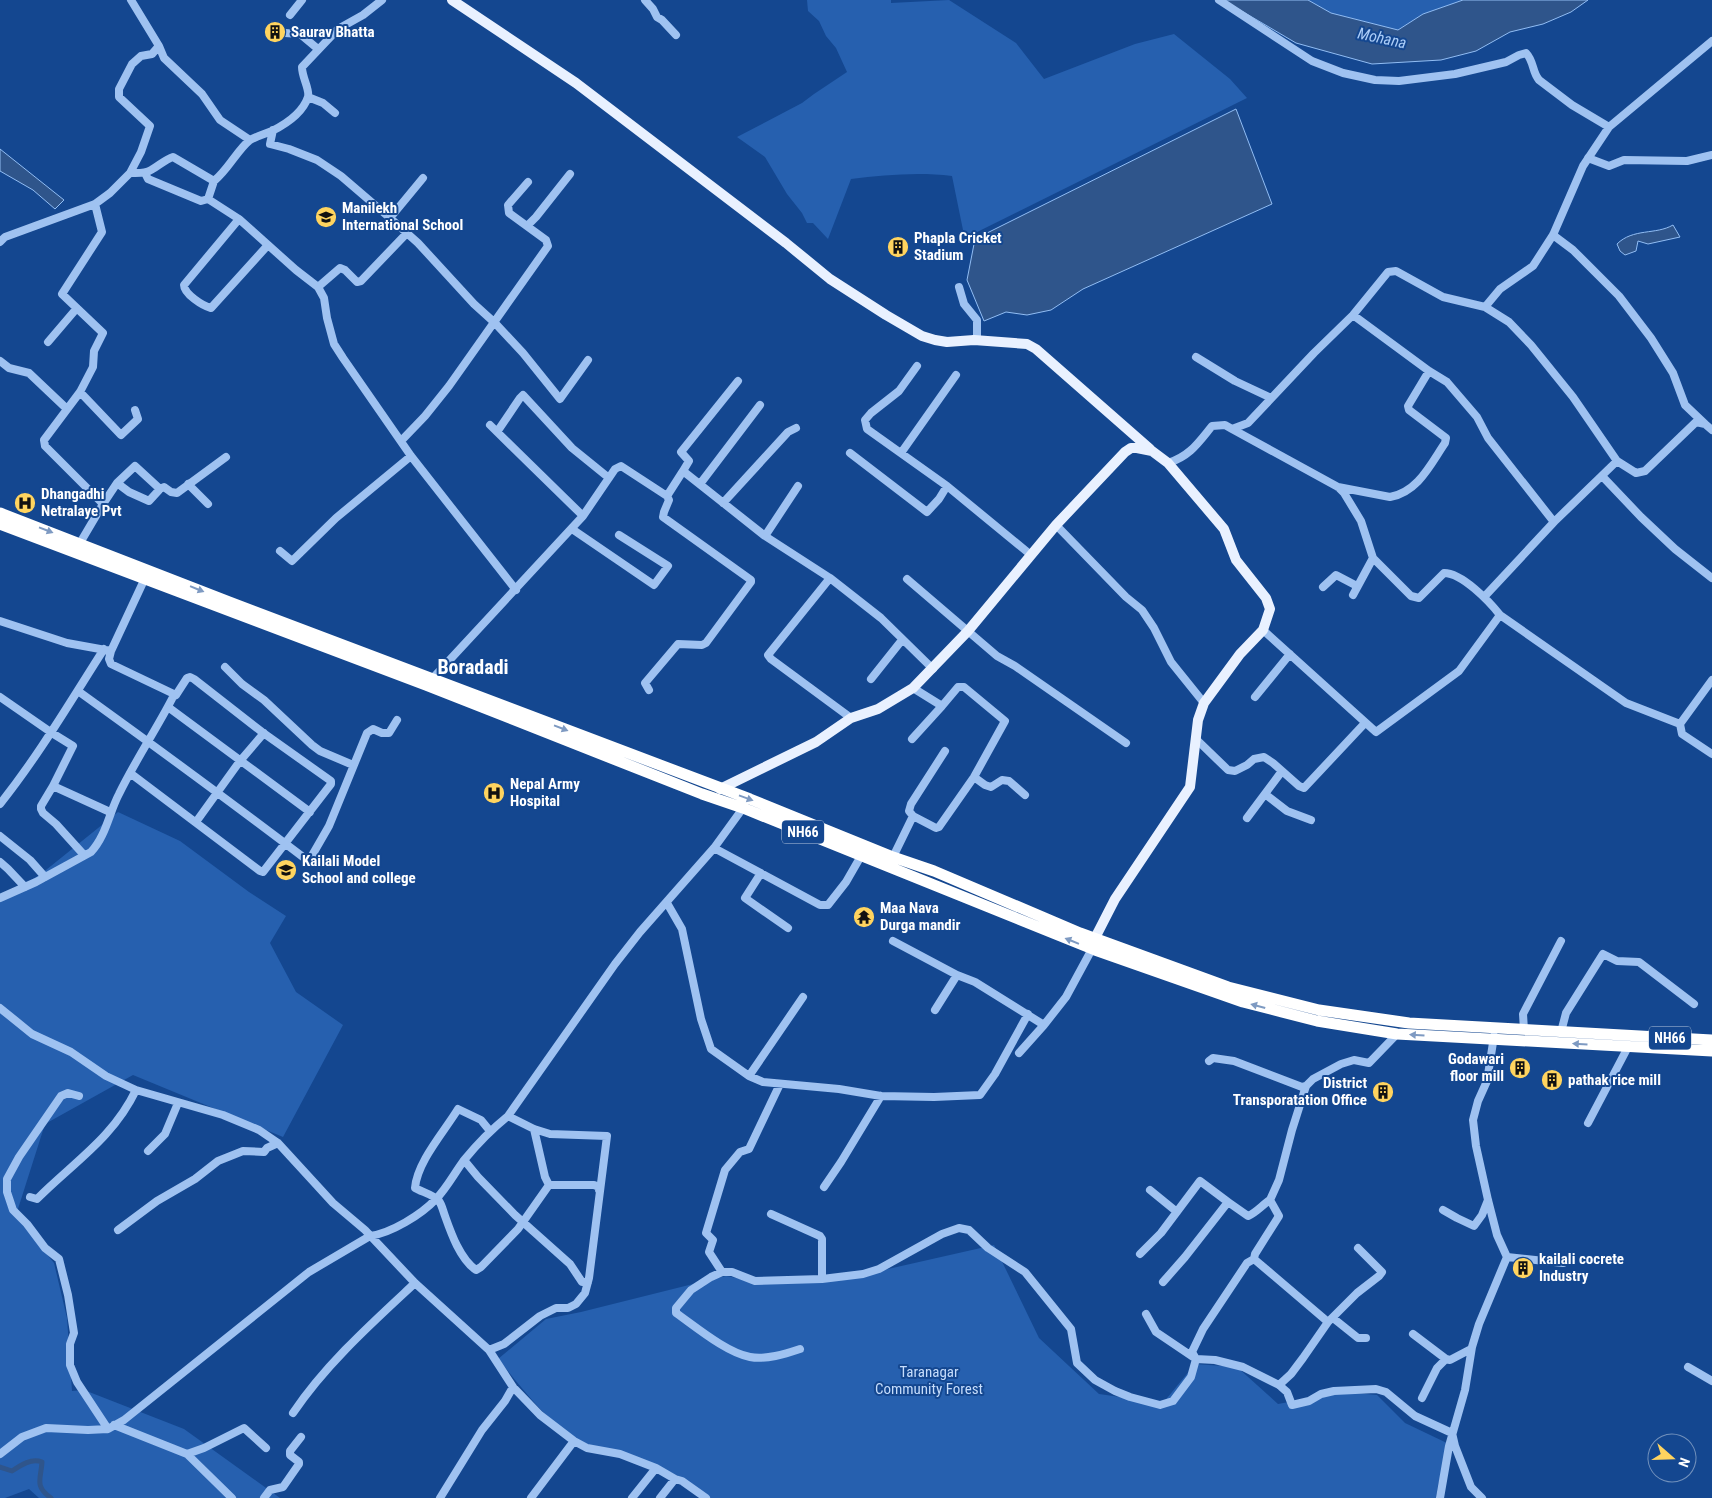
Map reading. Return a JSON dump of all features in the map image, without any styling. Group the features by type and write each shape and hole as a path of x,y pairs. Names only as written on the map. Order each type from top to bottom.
{"highway":[{"name":"NH66","path":"0,513 80,543 147,575 702,794 743,808 861,856 1093,943 1243,1002 1317,1021 1397,1034 1494,1034 1628,1041 1712,1040"},
{"name":"NH66","path":"0,524 147,575 432,679 750,799 934,871 1093,943 1228,987 1319,1010 1409,1023 1494,1034 1524,1030 1561,1032 1712,1051"}],"main road":[{"path":"452,0 576,83 830,278 886,315 922,336 935,340 947,342 974,340 1027,344 1036,349 1168,463 1224,528 1236,560 1268,601 1269,612 1263,630 1240,654 1204,703 1198,720 1190,787 1115,899 1093,943"},
{"path":"720,789 816,742 851,718 878,709 913,688 968,631 1056,525 1125,452 1131,448 1152,451"}],"street":[{"path":"131,0 159,46 164,58 202,94 220,120 250,140"},
{"path":"290,15 302,0"},
{"path":"208,199 214,181 223,174 250,140 273,130 292,118 301,109 308,97 307,85 302,76 302,67 338,29 362,15 382,0"},
{"path":"645,0 657,17 676,35"},
{"path":"1219,0 1312,61 1343,73 1375,80 1399,81 1455,74 1506,62 1519,54 1526,53 1531,58 1535,75 1539,80 1572,105 1609,127"},
{"path":"285,33 300,34 318,49"},
{"path":"1486,307 1500,289 1533,266 1553,235 1579,174 1609,127 1712,41"},
{"path":"0,242 5,237 95,204 110,193 130,173 141,152 150,126 119,97 119,89 132,64 141,56 152,54 159,46"},
{"path":"308,97 323,103 335,113"},
{"path":"273,130 270,144 317,160 341,176 408,234 523,353 560,399 588,360"},
{"path":"1588,158 1609,166 1624,160 1687,161 1712,155"},
{"path":"130,173 144,173 153,170 163,161 173,157 214,181"},
{"path":"144,173 148,179 201,201 208,199 239,219 268,246 318,287 324,298 334,344 411,456 516,590"},
{"path":"527,226 570,174"},
{"path":"390,218 422,178"},
{"path":"401,441 425,416 449,386 548,246 546,240 509,213 508,205 528,182"},
{"path":"95,204 102,232 62,294 103,332 94,351 93,367 80,392 44,440 45,446 103,504"},
{"path":"239,219 184,285 185,291 212,308 268,246"},
{"path":"318,287 340,268 358,282 361,281 408,234"},
{"path":"1553,235 1573,250 1619,296 1652,338 1673,373 1685,405 1712,430"},
{"path":"1232,428 1248,422 1354,315 1388,272 1396,271 1443,298 1486,307 1509,322 1531,345 1573,397 1617,462 1636,473 1645,471 1696,422 1705,424"},
{"path":"959,287 964,304 977,320 977,336 974,340"},
{"path":"48,342 77,308"},
{"path":"1354,315 1428,372 1447,382 1476,417 1488,438 1554,522"},
{"path":"1196,357 1235,381 1271,398"},
{"path":"0,361 9,368 29,373 67,408"},
{"path":"917,366 899,391 865,420 867,429 947,486 1031,555"},
{"path":"1338,487 1390,497 1399,496 1418,482 1445,443 1446,438 1409,410 1408,406 1428,372"},
{"path":"901,453 956,375"},
{"path":"667,496 689,461 681,452 738,381"},
{"path":"80,392 121,435 138,419 136,410"},
{"path":"497,432 523,395 572,448 609,478"},
{"path":"700,484 760,405"},
{"path":"490,425 583,516"},
{"path":"1168,463 1180,459 1192,450 1212,426 1225,425 1232,428 1338,487 1358,514 1365,528 1373,558 1411,596 1419,598 1444,573 1451,573 1485,596 1500,615 1626,703 1680,724"},
{"path":"723,503 788,432 796,428"},
{"path":"850,453 927,512 939,499 947,486"},
{"path":"280,551 292,561 336,518 411,456"},
{"path":"80,543 117,483 135,466 160,488 175,493 226,457"},
{"path":"1485,596 1554,522 1617,462"},
{"path":"432,679 572,529 615,469 621,466 667,496 669,500 663,516 752,582 706,643 702,645 678,644 645,683 649,690"},
{"path":"683,471 765,536 830,578 881,618 933,669"},
{"path":"1602,476 1640,517 1675,549 1712,578"},
{"path":"117,483 129,492 149,502 160,488"},
{"path":"188,484 208,504"},
{"path":"765,536 798,486"},
{"path":"1056,525 1126,597 1142,610 1154,628 1171,662 1204,703"},
{"path":"572,529 654,585 668,566 619,535"},
{"path":"1353,595 1373,558"},
{"path":"0,804 52,733 78,691 107,650 147,575"},
{"path":"1323,587 1336,575 1357,586"},
{"path":"830,578 768,655 851,718"},
{"path":"907,579 997,656 1015,666 1126,743"},
{"path":"1263,630 1376,732 1459,671 1500,615"},
{"path":"0,621 67,643 107,650"},
{"path":"871,679 902,640"},
{"path":"107,650 112,664 176,695"},
{"path":"1255,697 1290,654"},
{"path":"225,668 242,684 264,700 312,745 353,765"},
{"path":"0,898 45,877 95,848 105,829 110,812 130,773 173,697 190,676 264,733 331,781 331,784 264,871 260,871 130,773"},
{"path":"1680,724 1709,690 1712,680"},
{"path":"912,738 958,687 962,686 1005,720 974,777 939,827 936,828 913,816 909,811 911,804 945,751"},
{"path":"913,688 942,706"},
{"path":"78,691 149,741 303,856 310,858 329,826 367,733 373,729 382,733 389,733 397,720"},
{"path":"0,698 73,746 41,809 84,855"},
{"path":"168,707 310,812"},
{"path":"1196,739 1228,770 1235,771 1254,760 1264,757 1304,788 1365,723"},
{"path":"1680,724 1682,734 1712,754"},
{"path":"196,822 240,761 264,733"},
{"path":"1247,818 1282,771"},
{"path":"974,777 991,787 1002,780 1008,782 1024,796"},
{"path":"53,786 110,812"},
{"path":"1265,794 1286,811 1311,820"},
{"path":"1,1454 22,1437 46,1428 88,1430 111,1427 124,1420 309,1272 370,1236 378,1235 408,1221 436,1199 464,1160 490,1131 508,1116 615,964 640,932 714,848 743,808"},
{"path":"893,856 913,816"},
{"path":"0,836 30,860 45,877"},
{"path":"714,848 820,905 828,905 846,882 861,856"},
{"path":"0,862 25,887"},
{"path":"761,873 745,898 788,928"},
{"path":"667,903 682,929 700,1019 711,1049 749,1076 763,1082 839,1089 881,1096 934,1097 980,1095 995,1074 1028,1014"},
{"path":"893,941 957,975 975,982 1044,1024"},
{"path":"1524,1030 1523,1014 1561,941"},
{"path":"1019,1053 1066,997 1093,943"},
{"path":"1561,1032 1566,1014 1603,954 1617,960 1639,962 1694,1004"},
{"path":"935,1010 957,975"},
{"path":"749,1076 803,997"},
{"path":"0,1008 32,1034 66,1050 106,1076 136,1090 223,1114 259,1130 278,1143 333,1203 370,1236 415,1283 489,1350 514,1387 540,1415 574,1441 587,1448 620,1454 656,1468 675,1479 682,1480 706,1498"},
{"path":"1140,1254 1161,1233 1200,1182 1248,1216 1255,1213 1270,1200 1279,1180 1306,1086 1313,1079 1341,1064 1354,1060 1369,1063 1397,1034"},
{"path":"1440,1498 1452,1433 1465,1390 1471,1349 1479,1324 1508,1258 1497,1235 1488,1200 1476,1146 1473,1120 1478,1101 1487,1081 1494,1034"},
{"path":"1588,1123 1628,1041"},
{"path":"1209,1061 1213,1058 1234,1061 1306,1086"},
{"path":"722,1272 709,1252 713,1240 706,1233 725,1170 740,1152 749,1149 780,1084"},
{"path":"30,1197 38,1199 98,1144 116,1124 129,1105 136,1090"},
{"path":"79,1096 68,1093 61,1096 19,1157 7,1179 7,1192 13,1210 45,1248 59,1259 68,1295 74,1333 70,1344 70,1365 77,1382 111,1427 187,1454 232,1498"},
{"path":"824,1187 881,1096"},
{"path":"148,1151 164,1134 178,1103"},
{"path":"490,1131 481,1120 458,1109 445,1131 424,1159 415,1180 415,1188 440,1203 462,1254 472,1267 476,1270 481,1267 503,1246 518,1229 549,1185"},
{"path":"489,1350 504,1344 540,1316 556,1308 568,1308 576,1304 585,1292 588,1282 607,1136 550,1134 534,1129 508,1116"},
{"path":"534,1129 545,1177 549,1185"},
{"path":"118,1230 157,1201 195,1179 218,1161 243,1151 264,1152 267,1148 278,1143"},
{"path":"464,1160 478,1177 570,1264 582,1282 588,1282"},
{"path":"549,1185 594,1185 599,1187 599,1190"},
{"path":"1150,1190 1177,1212"},
{"path":"800,1349 772,1356 751,1358 733,1352 676,1314 676,1308 691,1290 722,1272 732,1272 756,1281 822,1279 863,1274 896,1260 942,1234 959,1228 969,1230 988,1248 1025,1272 1071,1328 1077,1363 1096,1380 1130,1397 1160,1405 1173,1402 1191,1376 1196,1359 1192,1352 1203,1329 1247,1263 1254,1258 1254,1254 1279,1216 1270,1200"},
{"path":"1443,1210 1474,1226 1482,1215 1488,1200"},
{"path":"1164,1282 1228,1202"},
{"path":"771,1214 820,1236 822,1239 822,1279"},
{"path":"1279,1385 1291,1374 1330,1320 1356,1292 1382,1272 1358,1248"},
{"path":"1254,1258 1330,1320 1358,1338 1366,1338"},
{"path":"1508,1258 1563,1263"},
{"path":"293,1413 306,1394 352,1343 415,1283"},
{"path":"1146,1314 1156,1332 1196,1359 1214,1360 1243,1367 1279,1385 1286,1392 1292,1405 1309,1401 1321,1394 1334,1391 1376,1389 1386,1392 1415,1416 1452,1433"},
{"path":"1413,1334 1446,1359 1450,1360 1471,1349"},
{"path":"1422,1398 1437,1368 1446,1359"},
{"path":"1688,1367 1712,1381"},
{"path":"440,1498 482,1430 514,1387"},
{"path":"187,1454 204,1448 244,1428 266,1448"},
{"path":"1452,1433 1471,1487 1482,1498"},
{"path":"264,1498 270,1490 283,1487 299,1464 290,1454 290,1451 302,1437"},
{"path":"530,1498 574,1441"},
{"path":"632,1498 656,1468"},
{"path":"660,1498 675,1479"}],"green space":[{"path":"807,0 891,0 891,3 949,0 1016,43 1044,79 1135,44 1174,34 1230,79 1247,98 967,237 963,230 952,176 901,174 851,179 828,239 813,223 807,223 765,157 737,137 802,103 847,72 836,48 826,36 819,21 808,11"},
{"path":"1308,0 1463,0 1423,14 1398,30 1331,13"},
{"path":"118,812 180,841 249,892 286,916 270,943 296,992 343,1025 283,1137 133,1075 45,1124 17,1212 30,1233 54,1263 67,1318 72,1391 84,1390 184,1429 280,1498 39,1498 29,1489 0,1498 0,899 41,874"},
{"name":"Taranagar Community Forest","path":"994,1245 1039,1338 1099,1394 1163,1403 1195,1364 1237,1367 1278,1404 1344,1392 1377,1395 1405,1423 1449,1444 1436,1498 709,1498 687,1482 664,1469 647,1462 601,1449 575,1438 544,1413 498,1359 546,1319 726,1276 747,1280 866,1274"}],"water":[{"name":"Mohana","path":"1223,0 1308,0 1331,13 1398,30 1423,14 1463,0 1588,0 1571,12 1543,24 1510,32 1476,51 1441,60 1372,64 1296,43"},
{"path":"1236,109 1272,204 1083,289 1051,310 1027,315 1006,312 984,321 967,280 975,239"},
{"path":"0,149 64,200 55,209 33,190 0,171"},
{"path":"1673,225 1680,237 1648,244 1638,241 1636,251 1625,255 1620,251 1617,244 1630,236"}],"waterway":[{"path":"0,1467 12,1471 23,1464 34,1461 42,1462 40,1486 51,1498"}],"place":[{"name":"Saurav Bhatta","path":"275,32"},
{"name":"Manilekh International School","path":"326,217"},
{"name":"Phapla Cricket Stadium","path":"898,247"},
{"name":"Dhangadhi Netralaye Pvt","path":"25,503"},
{"name":"Nepal Army Hospital","path":"494,793"},
{"name":"Kailali Model School and college","path":"286,870"},
{"name":"Maa Nava Durga mandir","path":"864,917"},
{"name":"Godawari floor mill","path":"1520,1068"},
{"name":"pathak rice mill","path":"1552,1080"},
{"name":"District Transporatation Office","path":"1383,1092"},
{"name":"kailali cocrete Industry","path":"1523,1268"}],"district":[{"name":"Boradadi","path":"473,667"}]}
